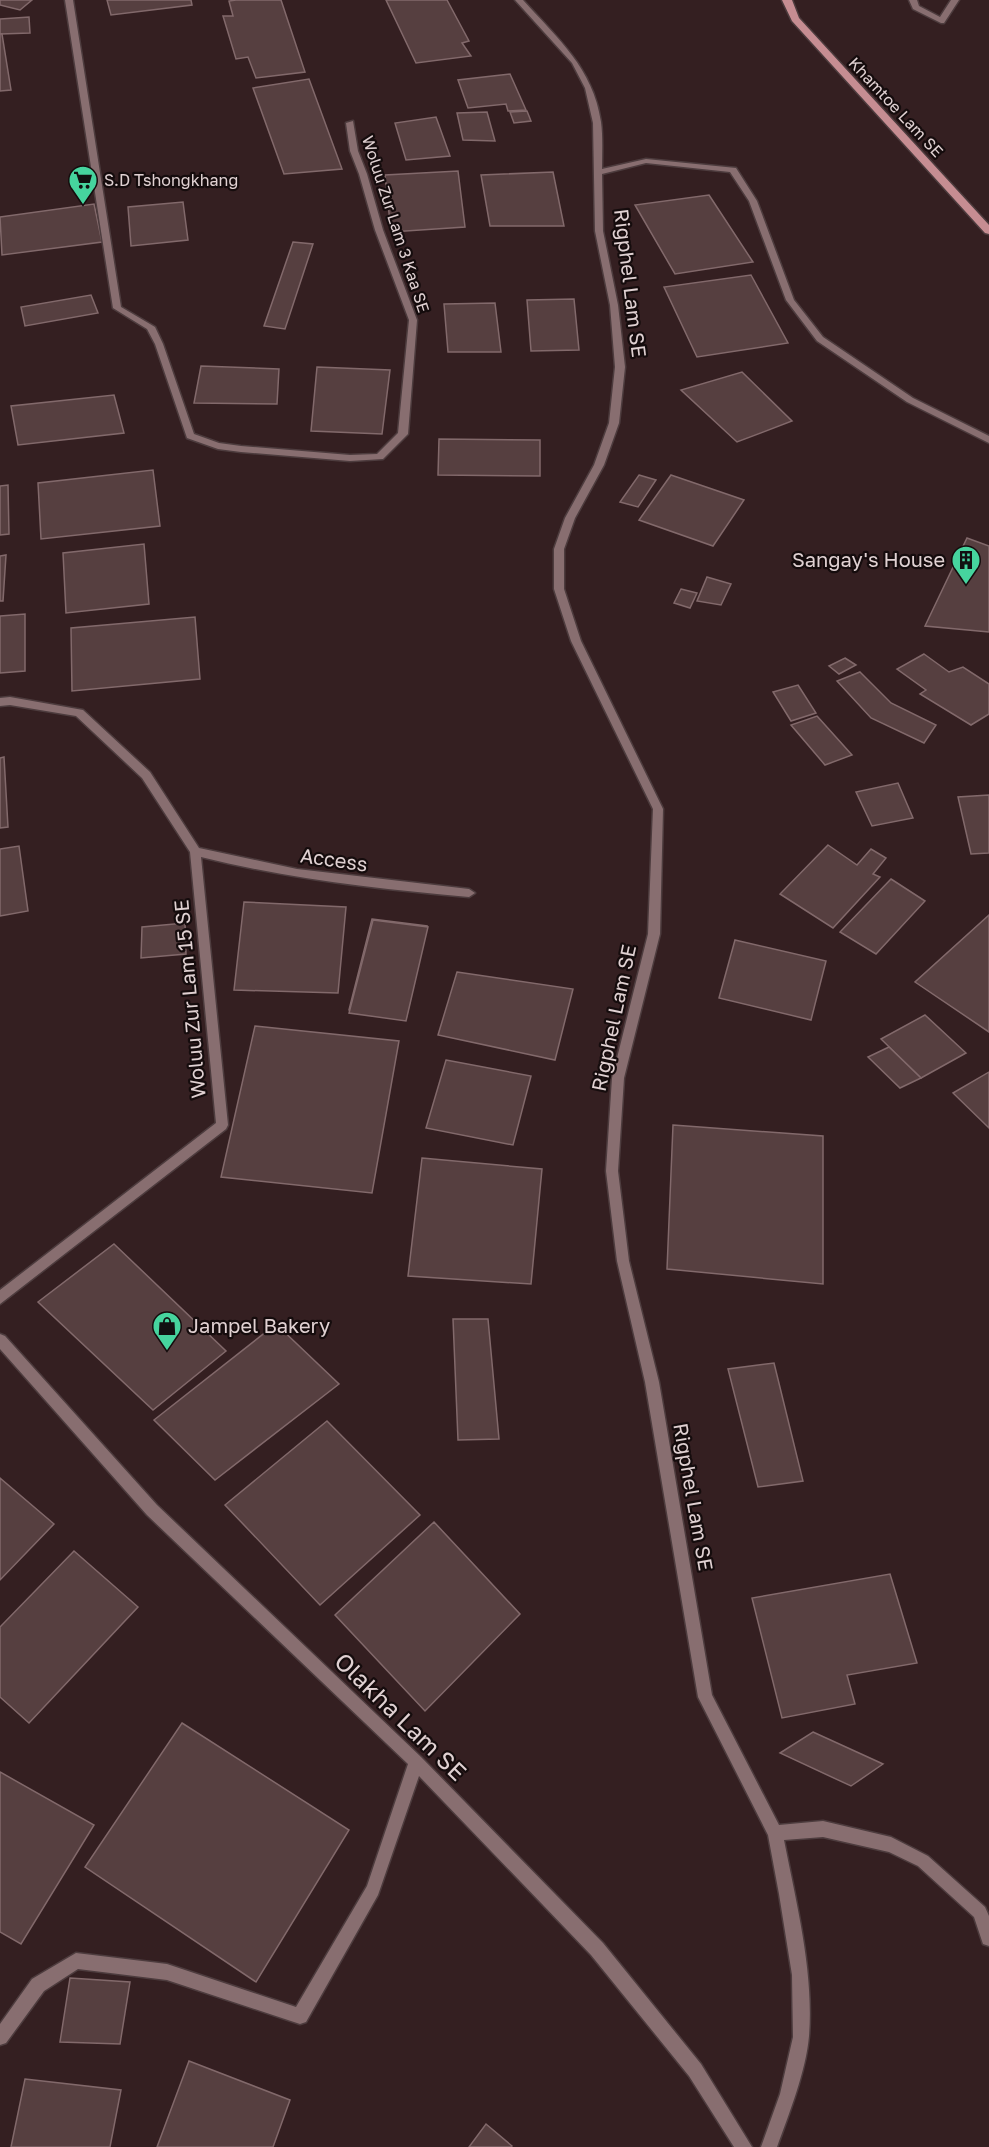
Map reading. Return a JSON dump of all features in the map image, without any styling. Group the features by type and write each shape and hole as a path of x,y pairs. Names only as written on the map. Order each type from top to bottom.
{"main road":[{"name":"Khamtoe Lam SE","path":"788,0 795,20 989,231"}],"street":[{"name":"Woluu Zur Lam 3 Kaa SE","path":"69,0 117,308 151,327 159,344 190,436 218,446 350,458 380,457 403,434 413,320 379,230 354,151 350,123"},
{"name":"Rigphel Lam SE","path":"519,0 575,62 589,88 597,123 599,231 614,305 620,367 614,423 599,465 570,518 559,549 559,589 576,641 658,809 654,934 618,1078 612,1171 623,1261 652,1382 705,1696 775,1833 800,1975 801,2037 788,2094 769,2147"},
{"path":"913,0 916,7 941,21 955,0"},
{"path":"599,172 646,161 733,170 753,201 790,300 820,339 910,400 989,440"},
{"name":"Woluu Zur Lam 15 SE","path":"0,702 9,701 80,712 146,775 195,851 222,1125 0,1298"},
{"name":"Access","path":"195,851 246,864 338,881 469,893"},
{"name":"Olakha Lam SE","path":"0,1340 152,1510 416,1762 597,1948 695,2070 744,2147"},
{"path":"0,2037 38,1985 76,1961 166,1972 300,2016 374,1890 416,1762"},
{"path":"775,1833 823,1829 891,1845 923,1861 980,1912 989,1938"}],"building":[{"path":"0,0 32,0 20,10 0,5"},
{"path":"107,0 191,0 192,5 111,15"},
{"path":"281,0 305,72 256,78 248,57 236,59 223,16 233,16 229,1"},
{"path":"386,0 447,0 469,41 462,43 471,56 416,63"},
{"path":"29,17 30,33 0,34 0,19"},
{"path":"0,34 2,34 11,90 0,91"},
{"path":"510,74 526,110 508,111 506,104 468,108 458,80"},
{"path":"309,79 342,169 284,174 253,88"},
{"path":"527,111 531,121 514,123 510,112"},
{"path":"487,112 495,141 463,140 457,113"},
{"path":"436,117 450,156 406,160 395,123"},
{"path":"458,171 465,227 391,232 385,175"},
{"path":"553,172 564,226 490,226 481,175"},
{"path":"709,195 753,262 675,274 635,205"},
{"path":"183,202 188,240 131,246 128,207"},
{"path":"94,204 102,242 2,255 0,217"},
{"path":"293,242 313,244 285,329 264,326"},
{"path":"751,275 788,343 697,357 664,287"},
{"path":"91,295 98,313 25,326 21,307"},
{"path":"574,299 579,350 531,351 527,300"},
{"path":"495,303 501,352 448,352 444,304"},
{"path":"201,366 279,369 277,404 194,403"},
{"path":"317,367 390,370 382,434 311,431"},
{"path":"742,372 792,421 737,442 681,390"},
{"path":"114,395 124,433 18,445 11,406"},
{"path":"439,439 540,440 540,476 438,475"},
{"path":"153,470 160,526 41,539 38,483"},
{"path":"639,475 656,480 638,507 620,502"},
{"path":"671,475 744,500 713,546 639,520"},
{"path":"8,485 9,534 0,535 0,486"},
{"name":"Sangay's House","path":"967,538 989,546 989,632 925,626"},
{"path":"144,544 149,604 66,613 63,553"},
{"path":"6,555 3,601 0,601 0,556"},
{"path":"707,577 731,584 721,605 697,601"},
{"path":"681,589 697,593 690,608 674,603"},
{"path":"25,614 25,671 0,673 0,616"},
{"path":"195,617 200,679 72,691 71,628"},
{"path":"924,654 949,672 963,667 989,684 989,714 971,725 920,694 926,690 897,669"},
{"path":"845,658 856,665 839,674 829,666"},
{"path":"860,672 891,703 936,725 924,743 871,718 837,681"},
{"path":"798,685 816,713 791,721 773,692"},
{"path":"817,716 852,755 825,765 791,725"},
{"path":"4,757 8,827 0,828 0,758"},
{"path":"898,783 913,818 872,826 856,792"},
{"path":"989,795 989,853 971,854 958,797"},
{"path":"828,845 857,865 871,849 886,858 873,874 880,877 833,928 780,894"},
{"path":"19,846 28,911 0,916 0,849"},
{"path":"891,879 925,901 876,954 840,932"},
{"path":"244,902 346,907 338,993 234,990"},
{"path":"989,915 989,1032 915,982"},
{"path":"372,919 427,926 406,1019 349,1010"},
{"path":"373,920 428,927 406,1021 349,1013"},
{"path":"185,923 186,954 141,958 142,927"},
{"path":"735,940 826,961 811,1020 719,998"},
{"path":"457,972 573,989 555,1060 438,1035"},
{"path":"925,1015 966,1053 921,1078 881,1039"},
{"path":"255,1026 399,1041 372,1193 221,1177"},
{"path":"889,1047 921,1078 900,1088 868,1057"},
{"path":"446,1060 531,1076 513,1145 426,1128"},
{"path":"989,1072 989,1128 953,1093"},
{"path":"673,1125 823,1136 823,1284 667,1269"},
{"path":"422,1158 542,1169 531,1284 408,1276"},
{"path":"114,1244 226,1351 153,1410 38,1302"},
{"path":"453,1319 488,1319 499,1439 458,1440"},
{"path":"276,1324 339,1384 215,1480 154,1420"},
{"path":"774,1363 803,1481 758,1487 728,1369"},
{"path":"327,1421 420,1515 320,1605 225,1505"},
{"path":"0,1478 54,1524 0,1580"},
{"path":"434,1522 520,1614 425,1711 335,1615"},
{"path":"74,1551 138,1607 29,1723 0,1697 0,1627"},
{"path":"890,1574 917,1663 847,1675 855,1704 782,1718 752,1598"},
{"path":"182,1723 349,1830 256,1982 85,1867"},
{"path":"813,1732 883,1764 851,1786 780,1753"},
{"path":"0,1772 94,1825 21,1944 0,1932"},
{"path":"70,1978 130,1982 120,2044 60,2042"},
{"path":"189,2061 290,2100 273,2147 157,2147"},
{"path":"25,2079 121,2090 110,2147 11,2147"},
{"path":"486,2124 512,2146 469,2147"}],"place":[{"name":"S.D Tshongkhang","path":"83,206"},
{"name":"Sangay's House","path":"966,586"},
{"name":"Jampel Bakery","path":"167,1352"}]}
